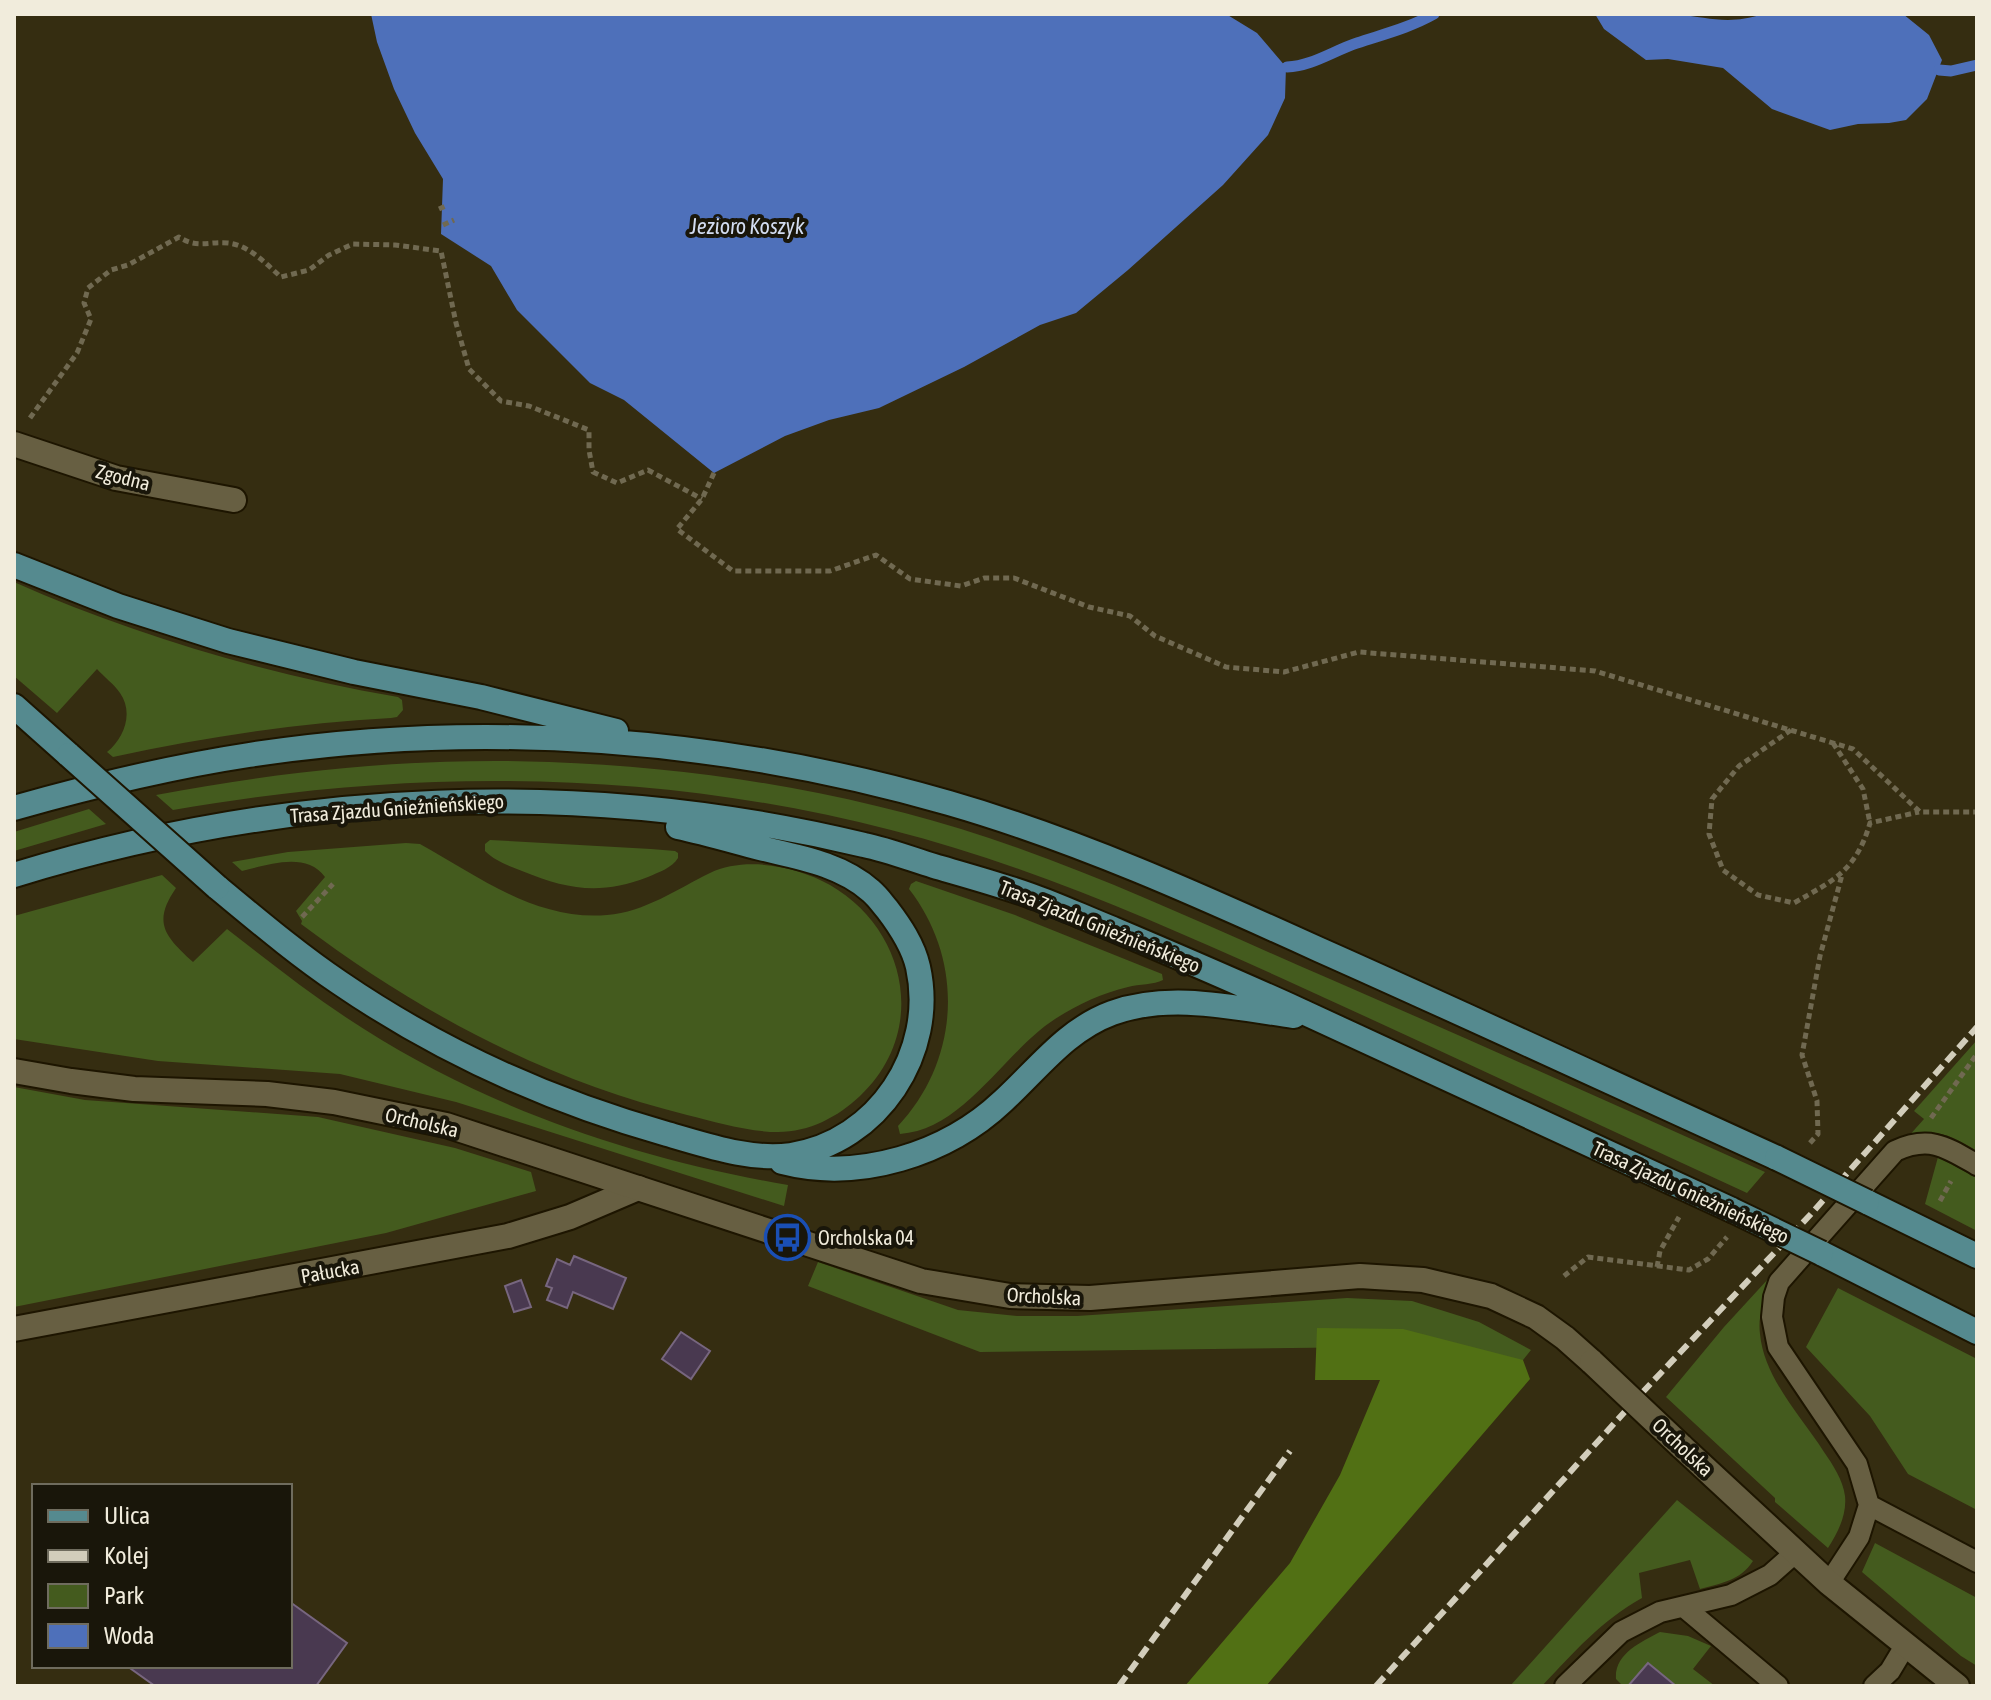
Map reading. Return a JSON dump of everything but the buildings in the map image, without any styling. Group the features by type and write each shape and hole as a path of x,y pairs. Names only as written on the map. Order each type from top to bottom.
{"main road":[{"path":"14,565 118,606 228,641 354,672 481,697 696,750"},
{"path":"14,706 217,887 339,982 418,1033 566,1102 659,1132 792,1165 849,1166 891,1161 925,1151 975,1125 1058,1045 1111,1013 1145,1004 1182,1003 1321,1020"},
{"path":"14,808 95,785 255,754 373,741 450,738 606,741 696,750 862,780 954,804 1056,838 1224,906 1777,1158 1977,1256"},
{"name":"Trasa Zjazdu Gnieźnieńskiego","path":"14,875 166,835 291,814 444,801 489,800 678,812 866,845 1031,895 1217,973 1732,1210 1977,1332"},
{"path":"582,805 816,862 845,874 872,891 903,929 918,967 921,1002 918,1036 906,1071 874,1114 840,1138 792,1155 749,1153"}],"street":[{"name":"Zgodna","path":"16,445 116,478 234,500"},
{"name":"Orcholska","path":"14,1071 134,1089 267,1094 334,1102 446,1125 921,1281 1010,1296 1090,1298 1360,1276 1423,1280 1491,1296 1536,1317 1565,1338 1829,1583 1957,1686"},
{"name":"Pałucka","path":"14,1329 508,1236 570,1217 638,1188"}],"lane":[{"path":"1829,1583 1859,1537 1869,1505 1857,1464 1778,1347 1772,1317 1779,1282 1895,1151 1913,1143 1935,1144 1968,1167"},
{"path":"1869,1505 1977,1562"},
{"path":"1565,1686 1621,1632 1660,1612 1731,1595 1770,1575 1796,1552"},
{"path":"1684,1607 1778,1686"},
{"path":"1881,1681 1905,1646"}],"path":[{"path":"439,209 448,205"},
{"path":"443,225 454,220"},
{"path":"16,445 33,410 77,353 91,319 84,303 88,288 111,270 128,265 179,237 190,244 231,243 254,253 281,277 309,270 329,255 353,244 395,245 441,251 469,369 501,401 529,406 589,430 593,472 617,483 648,470 702,499"},
{"path":"714,473 702,499 677,529 733,571 830,571 876,555 910,579 961,586 984,578 1014,578 1089,607 1130,616 1155,636 1226,667 1284,672 1359,652 1595,671 1853,749 1920,812"},
{"path":"1791,730 1739,766 1712,799 1709,834 1723,870 1758,895 1794,903 1842,875 1865,840 1870,823 1863,789 1833,743"},
{"path":"1870,823 1920,812 1977,812"},
{"path":"302,917 333,884"},
{"path":"1913,1143 1977,1054"},
{"path":"1940,1201 1968,1167"},
{"path":"1657,1267 1660,1251 1680,1217"}],"green space":[{"path":"14,582 107,620 202,651 299,677 398,697 402,700 403,710 397,717 391,718 251,732 113,757 107,752 122,732 126,709 118,690 97,669 57,713 14,676"},
{"path":"508,761 630,767 751,781 871,805 989,838 1161,905 1765,1172 1747,1193 1136,914 990,859 891,830 802,810 713,795 533,781 353,787 263,796 173,810 156,795 331,769"},
{"path":"89,809 106,824 14,851 14,832"},
{"path":"490,840 675,851 678,858 665,869 631,883 585,888 554,882 502,863 485,851 485,844"},
{"path":"420,844 532,904 581,915 607,915 634,909 710,873 739,865 787,868 817,878 856,904 877,928 892,955 900,983 901,1013 895,1042 881,1070 860,1096 833,1117 812,1126 767,1132 687,1115 583,1083 533,1062 437,1014 345,956 301,924 296,911 325,877 317,869 308,864 286,862 242,871 232,862 288,852"},
{"path":"162,875 176,888 165,911 165,928 175,944 193,962 227,929 346,1018 464,1084 515,1108 622,1146 788,1185 784,1206 456,1102 340,1074 158,1061 14,1039 14,916"},
{"path":"916,881 1015,915 1162,974 1163,980 1109,993 1063,1014 1037,1033 983,1087 944,1119 923,1129 900,1134 898,1126 919,1100 934,1071 948,1010 940,947 927,917 909,889"},
{"path":"1977,1040 1977,1151 1943,1134 1917,1134 1907,1138 1924,1119 1914,1111"},
{"path":"14,1087 85,1100 318,1117 455,1148 531,1172 536,1191 386,1233 14,1307"},
{"path":"1938,1157 1977,1178 1977,1231 1925,1204"},
{"path":"818,1262 958,1310 1017,1316 1077,1316 1347,1298 1412,1301 1479,1322 1531,1350 1508,1379 1376,1347 980,1352 808,1286"},
{"path":"1780,1266 1775,1285 1761,1313 1760,1334 1768,1366 1776,1381 1831,1462 1842,1484 1845,1496 1843,1517 1828,1548 1775,1502 1775,1498 1666,1397"},
{"path":"1838,1288 1977,1359 1977,1510 1908,1474 1870,1416 1806,1347"},
{"path":"1317,1328 1403,1329 1523,1360 1530,1379 1266,1686 1185,1686 1290,1563 1340,1475 1380,1380 1315,1380"},
{"path":"1677,1500 1753,1561 1748,1568 1730,1580 1700,1589 1690,1560 1639,1573 1642,1598 1601,1627 1542,1686 1510,1686"},
{"path":"1875,1543 1977,1598 1977,1666 1862,1572"},
{"path":"1660,1632 1688,1636 1711,1646 1693,1669 1715,1686 1676,1686 1648,1663 1628,1686 1623,1686 1616,1679 1619,1663 1630,1650"}],"water":[{"path":"1667,13 1730,20 1763,14 1903,14 1929,35 1942,60 1927,99 1906,120 1830,130 1772,109 1723,68 1668,59 1646,60 1604,29 1595,14"},
{"name":"Jezioro Koszyk","path":"371,14 1226,14 1257,33 1286,67 1285,98 1268,135 1223,185 1076,313 1040,325 964,367 879,408 829,420 785,436 714,473 624,400 590,383 517,310 491,266 441,234 443,179 415,133 394,89 377,42"}],"waterway":[{"path":"1287,67 1314,61 1434,14"},
{"path":"1939,70 1951,71 1977,65"}],"railway":[{"path":"1376,1686 1640,1395 1811,1214 1977,1027"},
{"path":"1119,1686 1290,1451"}],"place":[{"name":"Orcholska 04","path":"787,1237"}]}
